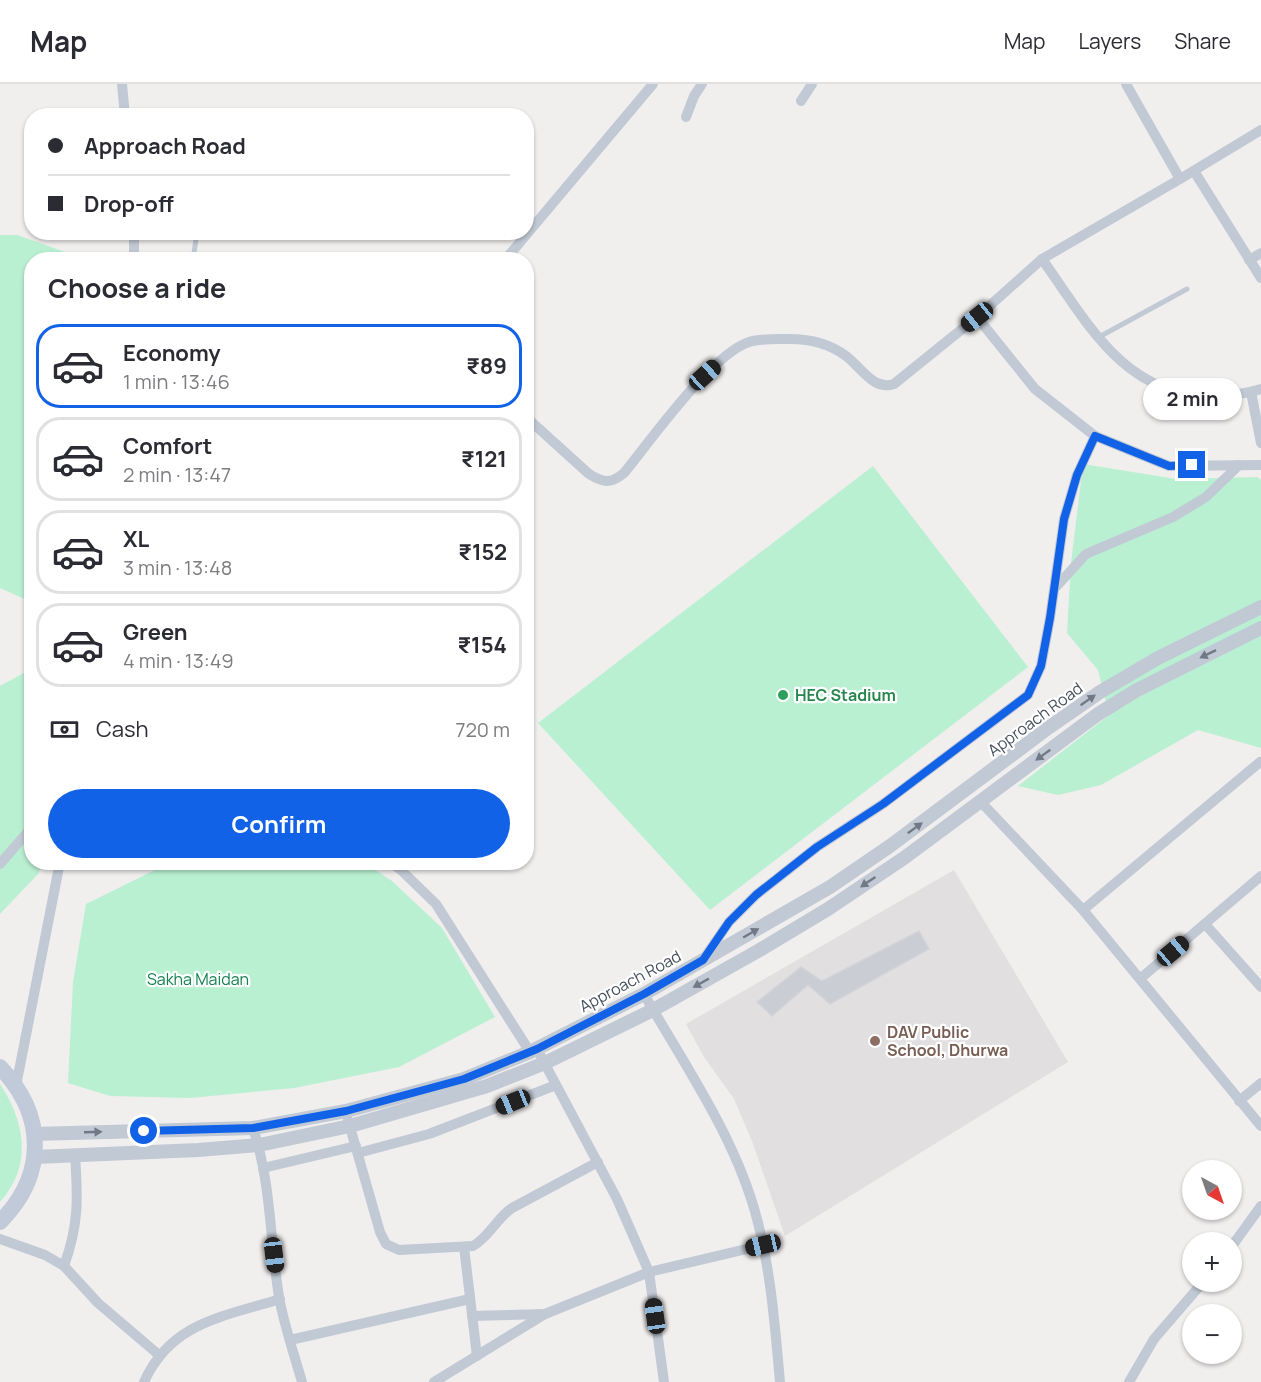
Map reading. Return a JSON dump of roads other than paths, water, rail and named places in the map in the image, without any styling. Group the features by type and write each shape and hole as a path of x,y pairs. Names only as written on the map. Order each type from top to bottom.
{"main road":[{"path":"0,1067 16,1086 24,1101 34,1134 35,1157 30,1179 20,1198 0,1222"}],"street":[{"path":"122,84 124,108"},
{"path":"534,226 653,84"},
{"path":"686,117 702,84"},
{"path":"801,101 812,84"},
{"path":"1126,84 1180,180"},
{"path":"534,424 590,474 601,481 610,482 624,473 705,375 737,347 751,341 803,339 824,344 847,357 877,384 889,386 977,317 1042,259 1180,180 1261,130"},
{"path":"1194,171 1261,278"},
{"path":"512,252 522,240"},
{"path":"1250,260 1261,253"},
{"path":"1042,259 1098,338 1133,372 1161,388 1180,394 1221,396 1256,391 1261,443"},
{"path":"977,317 1035,389 1095,436 1169,466 1261,465"},
{"path":"703,960 729,922 756,895 817,847 883,804 1028,695 1041,666 1064,519 1077,475 1095,436"},
{"path":"1054,588 1086,554 1173,517 1206,497 1239,465"},
{"name":"Approach Road","path":"34,1134 253,1128 346,1111 464,1079 534,1050 644,994 839,882 1100,692 1158,658 1261,607"},
{"name":"Approach Road","path":"35,1157 259,1145 350,1126 488,1086 545,1063 653,1010 828,909 904,858 1098,714 1137,690 1261,628"},
{"path":"1083,910 1261,763"},
{"path":"980,801 1083,910 1261,1126"},
{"path":"0,864 24,836"},
{"path":"16,1086 58,870"},
{"path":"400,870 436,904 545,1063 598,1162 649,1272 664,1382"},
{"path":"1141,978 1261,876"},
{"path":"1205,924 1261,987"},
{"path":"644,994 725,1136 757,1216 772,1298 780,1382"},
{"path":"1239,1101 1261,1083"},
{"path":"263,1168 429,1134 556,1085"},
{"path":"346,1111 380,1232 391,1247 404,1251 464,1247 479,1242 501,1216 512,1208 598,1162"},
{"path":"253,1128 263,1168 280,1299 302,1382"},
{"path":"64,1266 74,1238 78,1197 75,1155"},
{"path":"1242,1232 1261,1206"},
{"path":"0,1239 45,1255 64,1266 98,1303 159,1354"},
{"path":"434,1382 545,1314 649,1272 763,1245"},
{"path":"464,1247 477,1356"},
{"path":"1128,1382 1154,1339 1195,1292"},
{"path":"144,1382 159,1354 192,1328 280,1299"},
{"path":"290,1340 470,1299"},
{"path":"472,1316 545,1314"}],"lane":[{"path":"1098,338 1187,289"}],"place":[{"name":"HEC Stadium","path":"783,695"},
{"name":"DAV Public School, Dhurwa","path":"875,1041"}],"park label":[{"name":"Sakha Maidan","path":"198,979"}]}
